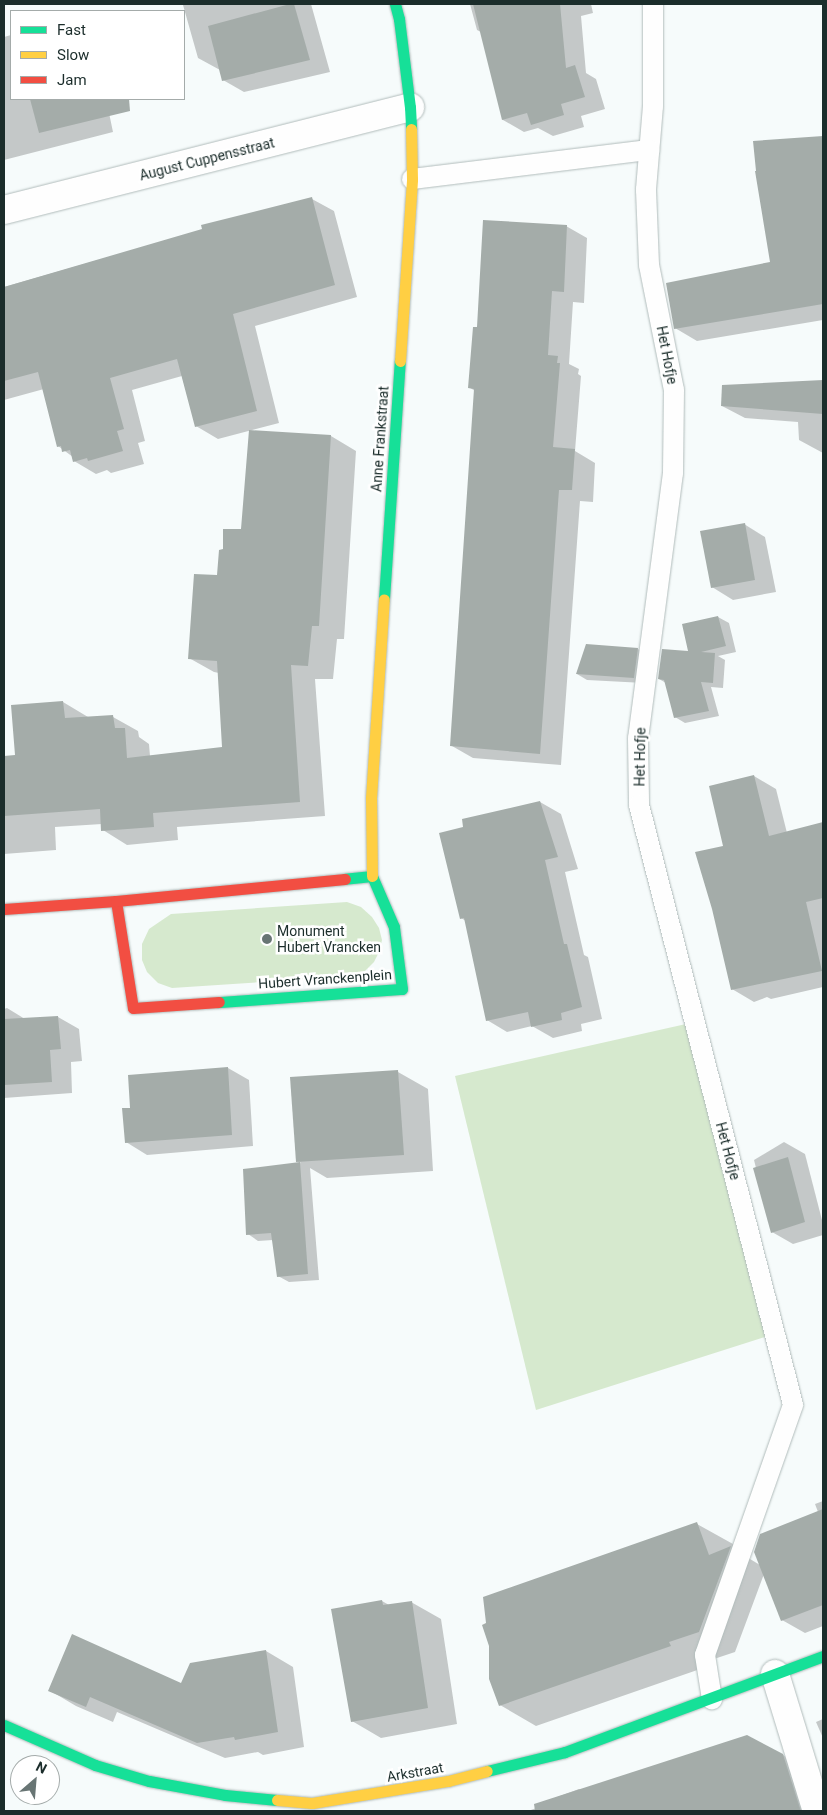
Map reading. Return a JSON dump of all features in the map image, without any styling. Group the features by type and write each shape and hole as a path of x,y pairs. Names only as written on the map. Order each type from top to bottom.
{"street":[{"name":"Anne Frankstraat","path":"372,876 371,798 412,180 410,107 399,19 395,4"},
{"name":"August Cuppensstraat","path":"4,210 410,107"},
{"path":"4,908 116,902 372,876"},
{"name":"Hubert Vranckenplein","path":"116,902 133,1008 402,989 394,927 372,876"},
{"name":"Arkstraat","path":"4,1725 95,1765 149,1781 225,1795 313,1807 348,1805 565,1752 712,1699 823,1656"},
{"path":"775,1674 817,1811"}],"lane":[{"name":"Het Hofje","path":"653,4 653,106 646,190 649,265 674,390 674,473 638,738 640,805 793,1405 705,1655 712,1699"},
{"path":"412,180 649,150"}],"green space":[{"path":"347,902 361,907 372,917 379,928 382,940 374,962 365,971 352,976 172,988 158,983 147,972 142,960 142,944 149,929 171,914"},
{"path":"686,1024 768,1336 536,1410 455,1076"}],"building":[{"path":"294,4 310,60 222,81 208,26"},
{"path":"473,4 560,4 566,68 575,65 585,97 561,104 564,115 531,125 527,113 502,120"},
{"path":"30,100 129,100 130,111 39,133"},
{"path":"823,136 823,304 674,329 666,283 770,262 755,171 753,141"},
{"path":"312,197 335,285 233,314 257,411 195,427 177,359 110,378 124,429 117,431 123,451 88,461 87,458 73,462 70,450 62,452 61,446 57,447 38,372 4,381 4,287 202,229 201,225"},
{"path":"483,220 567,225 564,292 552,291 548,355 558,356 557,363 560,363 553,447 575,449 572,490 559,490 540,754 450,746 474,389 468,388 473,327 477,327"},
{"path":"823,380 823,414 721,406 722,385"},
{"path":"249,430 331,435 319,626 312,626 308,666 291,665 300,802 153,813 154,827 101,831 100,809 4,816 4,756 15,755 11,705 63,701 65,718 113,715 115,728 125,728 127,758 222,747 217,661 188,659 194,574 217,575 219,550 223,549 223,529 241,529"},
{"path":"745,523 755,580 711,588 700,531"},
{"path":"718,616 726,646 701,652 715,653 713,683 701,682 709,711 674,718 664,680 658,679 662,649 688,651 682,624"},
{"path":"586,644 638,648 634,678 576,674"},
{"path":"754,775 769,836 823,822 823,898 806,902 822,971 731,990 712,909 695,852 723,846 709,786"},
{"path":"540,801 558,857 545,860 564,944 567,944 582,1007 561,1013 562,1020 531,1027 528,1012 486,1021 464,918 460,919 439,833 463,827 462,819"},
{"path":"58,1016 61,1049 50,1050 52,1082 4,1085 4,1019"},
{"path":"228,1067 232,1135 125,1143 122,1108 130,1108 128,1075"},
{"path":"398,1070 404,1155 296,1162 290,1077"},
{"path":"788,1157 805,1222 771,1233 753,1168"},
{"path":"300,1162 308,1274 277,1277 271,1233 246,1235 243,1169"},
{"path":"823,1509 823,1605 781,1621 754,1552 760,1534"},
{"path":"697,1522 709,1555 731,1546 699,1632 669,1642 671,1646 499,1706 489,1679 489,1646 482,1625 486,1623 483,1597"},
{"path":"382,1600 383,1605 412,1601 428,1708 351,1722 331,1609"},
{"path":"72,1634 181,1683 190,1663 266,1650 278,1732 235,1740 234,1737 197,1743 90,1697 86,1707 48,1691"},
{"path":"747,1735 783,1754 801,1811 535,1811 534,1804"}],"traffic: fast":[{"path":"395,4 399,19 411,129"},
{"path":"384,599 400,361"},
{"path":"219,1002 402,989 394,927 372,876 345,879"},
{"path":"487,1771 565,1752 823,1656"},
{"path":"4,1725 95,1765 149,1781 225,1795 277,1800"}],"traffic: slow":[{"path":"400,361 412,179 411,129"},
{"path":"372,876 371,798 384,599"},
{"path":"277,1800 312,1803 448,1781 487,1771"}],"traffic: jam":[{"path":"4,909 116,901 345,879"},
{"path":"116,901 133,1008 219,1002"}],"place":[{"name":"Monument Hubert Vrancken","path":"267,939"}]}
